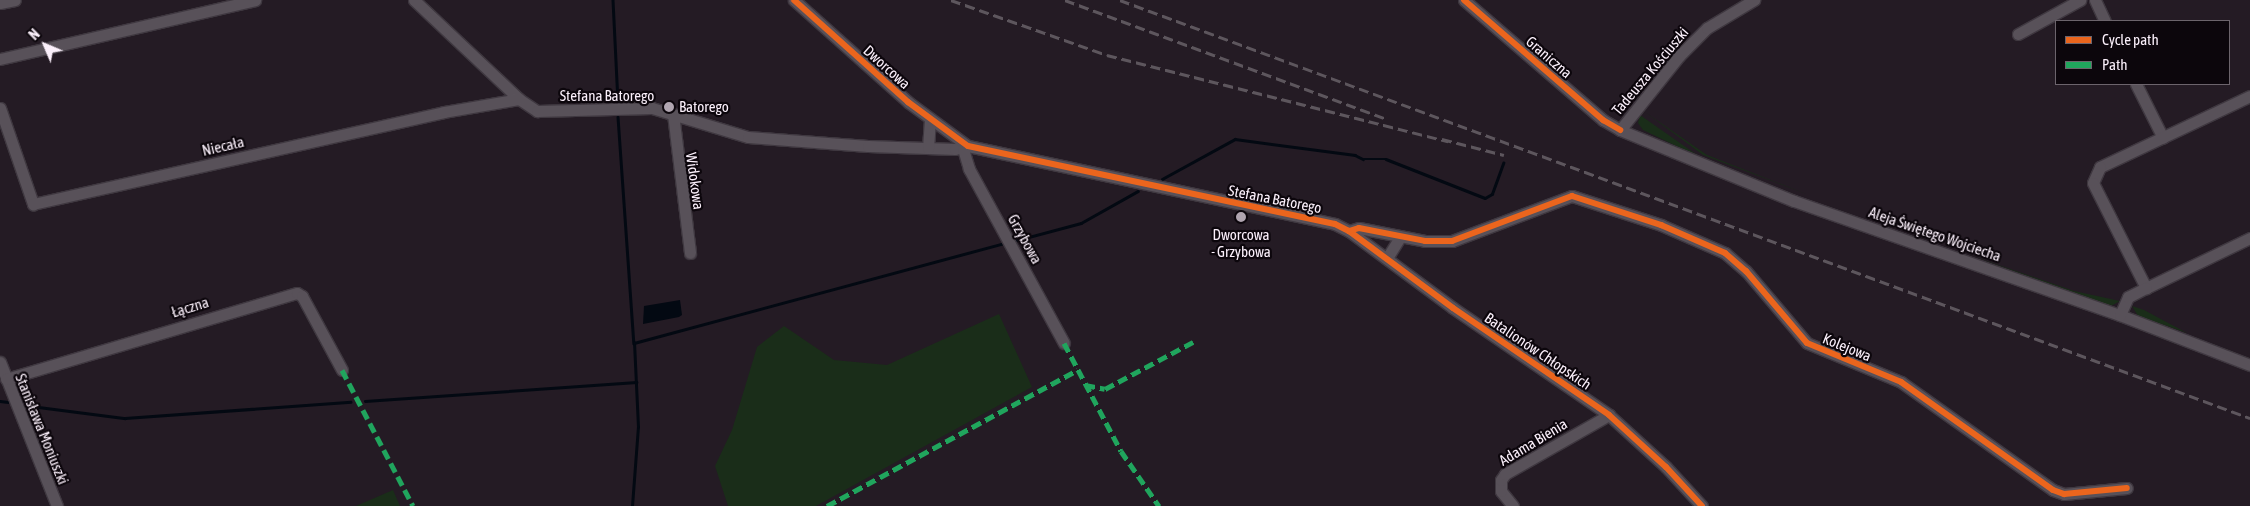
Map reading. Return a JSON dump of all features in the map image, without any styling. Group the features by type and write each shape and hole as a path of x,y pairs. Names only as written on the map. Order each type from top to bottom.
{"street":[{"path":"0,4 15,0"},
{"path":"0,59 254,0"},
{"name":"Stefana Batorego","path":"414,0 519,98 537,111 652,108 748,137 928,148 965,147 1335,224 1349,231 1359,228 1400,237 1452,241 1572,196"},
{"name":"Dworcowa","path":"794,0 930,121 965,147"},
{"name":"Graniczna","path":"1464,0 1603,120 1620,130"},
{"name":"Tadeusza Kościuszki","path":"1620,130 1679,56 1707,28 1754,0"},
{"path":"2018,34 2080,0"},
{"path":"2095,0 2105,20"},
{"path":"2136,85 2163,138"},
{"path":"2146,288 2093,182 2100,167 2250,96"},
{"name":"Niecała","path":"0,108 33,204 444,112 519,98"},
{"name":"Widokowa","path":"673,114 690,252"},
{"path":"928,148 930,121"},
{"name":"Aleja Świętego Wojciecha","path":"1620,130 1794,201 2120,314 2247,365"},
{"name":"Grzybowa","path":"965,147 969,170 1064,343"},
{"name":"Kolejowa","path":"1572,196 1661,225 1725,253 1746,271 1807,343 1901,382 2053,490 2064,494 2127,488"},
{"name":"Batalionów Chłopskich","path":"1349,231 1609,415 1666,467 1702,506"},
{"path":"1386,258 1400,237"},
{"path":"2120,314 2128,298 2250,238"},
{"name":"Łączna","path":"6,379 297,293 302,296 342,370"},
{"name":"Stanisława Moniuszki","path":"0,362 56,506"},
{"name":"Adama Bienia","path":"1513,506 1501,491 1501,480 1505,474 1609,415"}],"green space":[{"path":"1645,112 1707,155 1809,195 1703,155"},
{"path":"1640,115 1699,156 1643,130 1638,123"},
{"path":"1699,156 1805,198 1700,157"},
{"path":"1967,254 2074,291 2120,301 2111,306"},
{"path":"2132,306 2144,310 2187,333 2138,316"},
{"path":"999,314 1032,387 816,506 728,506 715,466 732,430 757,347 784,326 834,360 887,365"},
{"path":"393,490 400,506 356,506"}],"shaded area":[{"path":"680,300 682,315 679,317 643,324 644,306"}],"waterway":[{"path":"613,0 618,103"},
{"path":"618,117 634,343"},
{"path":"1162,179 1235,139 1355,155 1363,159 1386,159 1485,198 1492,194 1503,163"},
{"path":"1014,241 1081,223 1138,191"},
{"path":"632,506 638,427 634,343 1002,244"},
{"path":"365,401 636,382"},
{"path":"0,401 8,402"},
{"path":"23,405 125,418 350,402"}],"railway":[{"path":"951,0 1107,55 1448,141"},
{"path":"1065,0 1386,119"},
{"path":"1120,0 2250,418"},
{"path":"1442,139 1504,155"}],"marked path":[{"path":"1085,385 1105,389 1193,342"},
{"path":"1064,343 1121,451 1159,506"},
{"path":"342,370 413,506"},
{"path":"827,506 1078,370"}],"cycle path":[{"path":"794,0 908,102 968,146 1335,224 1349,231 1453,308 1609,415 1666,467 1702,506"},
{"path":"1464,0 1603,120 1620,130"},
{"path":"1349,231 1359,228 1425,241 1452,241 1572,196 1661,225 1725,253 1746,271 1807,343 1901,382 2053,490 2064,494 2127,488"}],"place":[{"name":"Batorego","path":"669,107"},
{"name":"Dworcowa - Grzybowa","path":"1241,217"}]}
